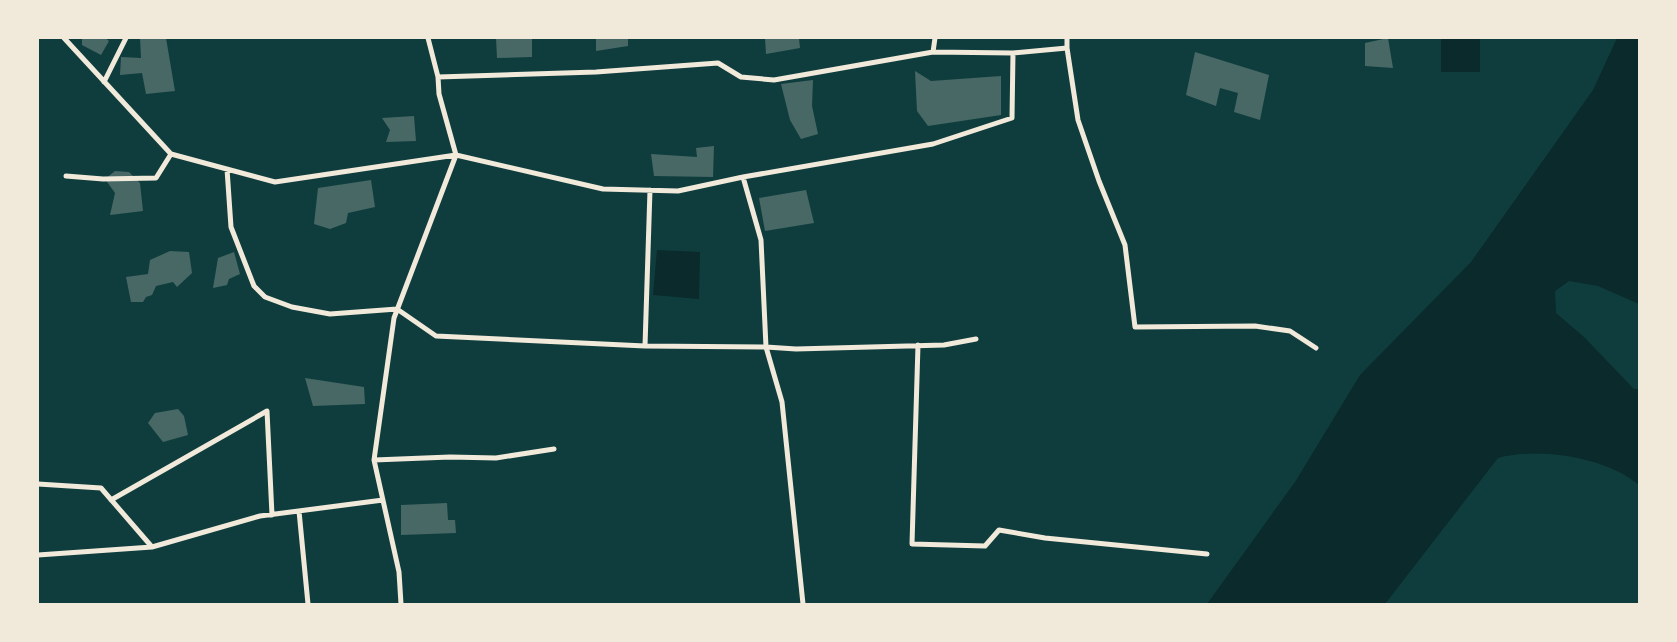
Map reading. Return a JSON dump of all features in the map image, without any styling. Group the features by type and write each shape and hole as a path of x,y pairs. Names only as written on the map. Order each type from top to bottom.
{"street":[{"path":"64,38 171,154 275,182 456,155 603,189 678,191 743,177 933,144 1012,118 1013,53"},
{"path":"104,82 126,38"},
{"path":"401,604 398,572 374,460 394,318 456,155 439,94 438,77 428,38"},
{"path":"933,52 935,38"},
{"path":"1066,38 1078,120 1099,181 1125,245 1135,328 1255,326 1290,331 1316,348"},
{"path":"438,77 596,72 718,63 741,77 774,80 933,52 1013,53 1067,48"},
{"path":"66,176 103,179 156,178 171,154"},
{"path":"227,169 231,227 254,286 265,297 292,307 330,314 397,309 436,336 644,346 796,349 944,345 976,339"},
{"path":"743,177 761,240 766,347 782,402 803,604"},
{"path":"644,346 650,190"},
{"path":"918,345 912,544 986,546 1000,530 1046,538 1207,554"},
{"path":"111,500 267,411 272,515"},
{"path":"374,460 450,457 496,458 554,449"},
{"path":"38,484 101,488 152,547"},
{"path":"38,555 152,547 272,515 383,500"},
{"path":"299,511 308,604"}],"water":[{"path":"1441,38 1480,38 1480,72 1441,72"},
{"path":"1617,38 1639,38 1639,304 1598,286 1569,281 1555,291 1556,313 1584,337 1634,389 1639,389 1639,485 1609,467 1572,457 1533,454 1498,458 1385,604 1207,604 1295,482 1360,375 1471,262 1593,90"},
{"path":"657,250 700,252 699,299 653,295"}],"building":[{"path":"82,38 105,38 109,41 101,55 82,45"},
{"path":"140,38 166,38 175,91 146,94 142,73 120,75 121,57 141,58"},
{"path":"496,38 532,38 532,57 497,58"},
{"path":"596,38 628,38 628,46 596,51"},
{"path":"765,38 799,38 800,48 766,54"},
{"path":"1388,38 1393,68 1365,66 1365,43"},
{"path":"1195,52 1269,75 1260,120 1234,112 1238,93 1220,88 1216,106 1186,95"},
{"path":"915,71 931,81 1001,76 1001,115 928,126 917,111"},
{"path":"813,80 812,106 818,134 801,139 790,120 781,84"},
{"path":"414,116 416,141 386,142 390,130 382,118"},
{"path":"714,146 713,177 654,176 651,154 697,157 696,148"},
{"path":"115,171 129,172 140,183 143,211 110,215 115,193 105,179"},
{"path":"371,180 375,207 348,213 346,223 330,229 314,224 318,188"},
{"path":"806,190 814,223 765,231 759,198"},
{"path":"170,251 189,252 192,273 177,287 173,282 156,286 152,295 146,297 143,302 131,302 126,277 148,274 150,260"},
{"path":"234,252 240,274 229,279 227,285 213,288 218,258"},
{"path":"305,378 364,387 365,404 313,406"},
{"path":"178,409 184,416 188,435 163,442 148,423 155,413"},
{"path":"447,503 448,520 455,520 456,533 401,535 401,505"}]}
